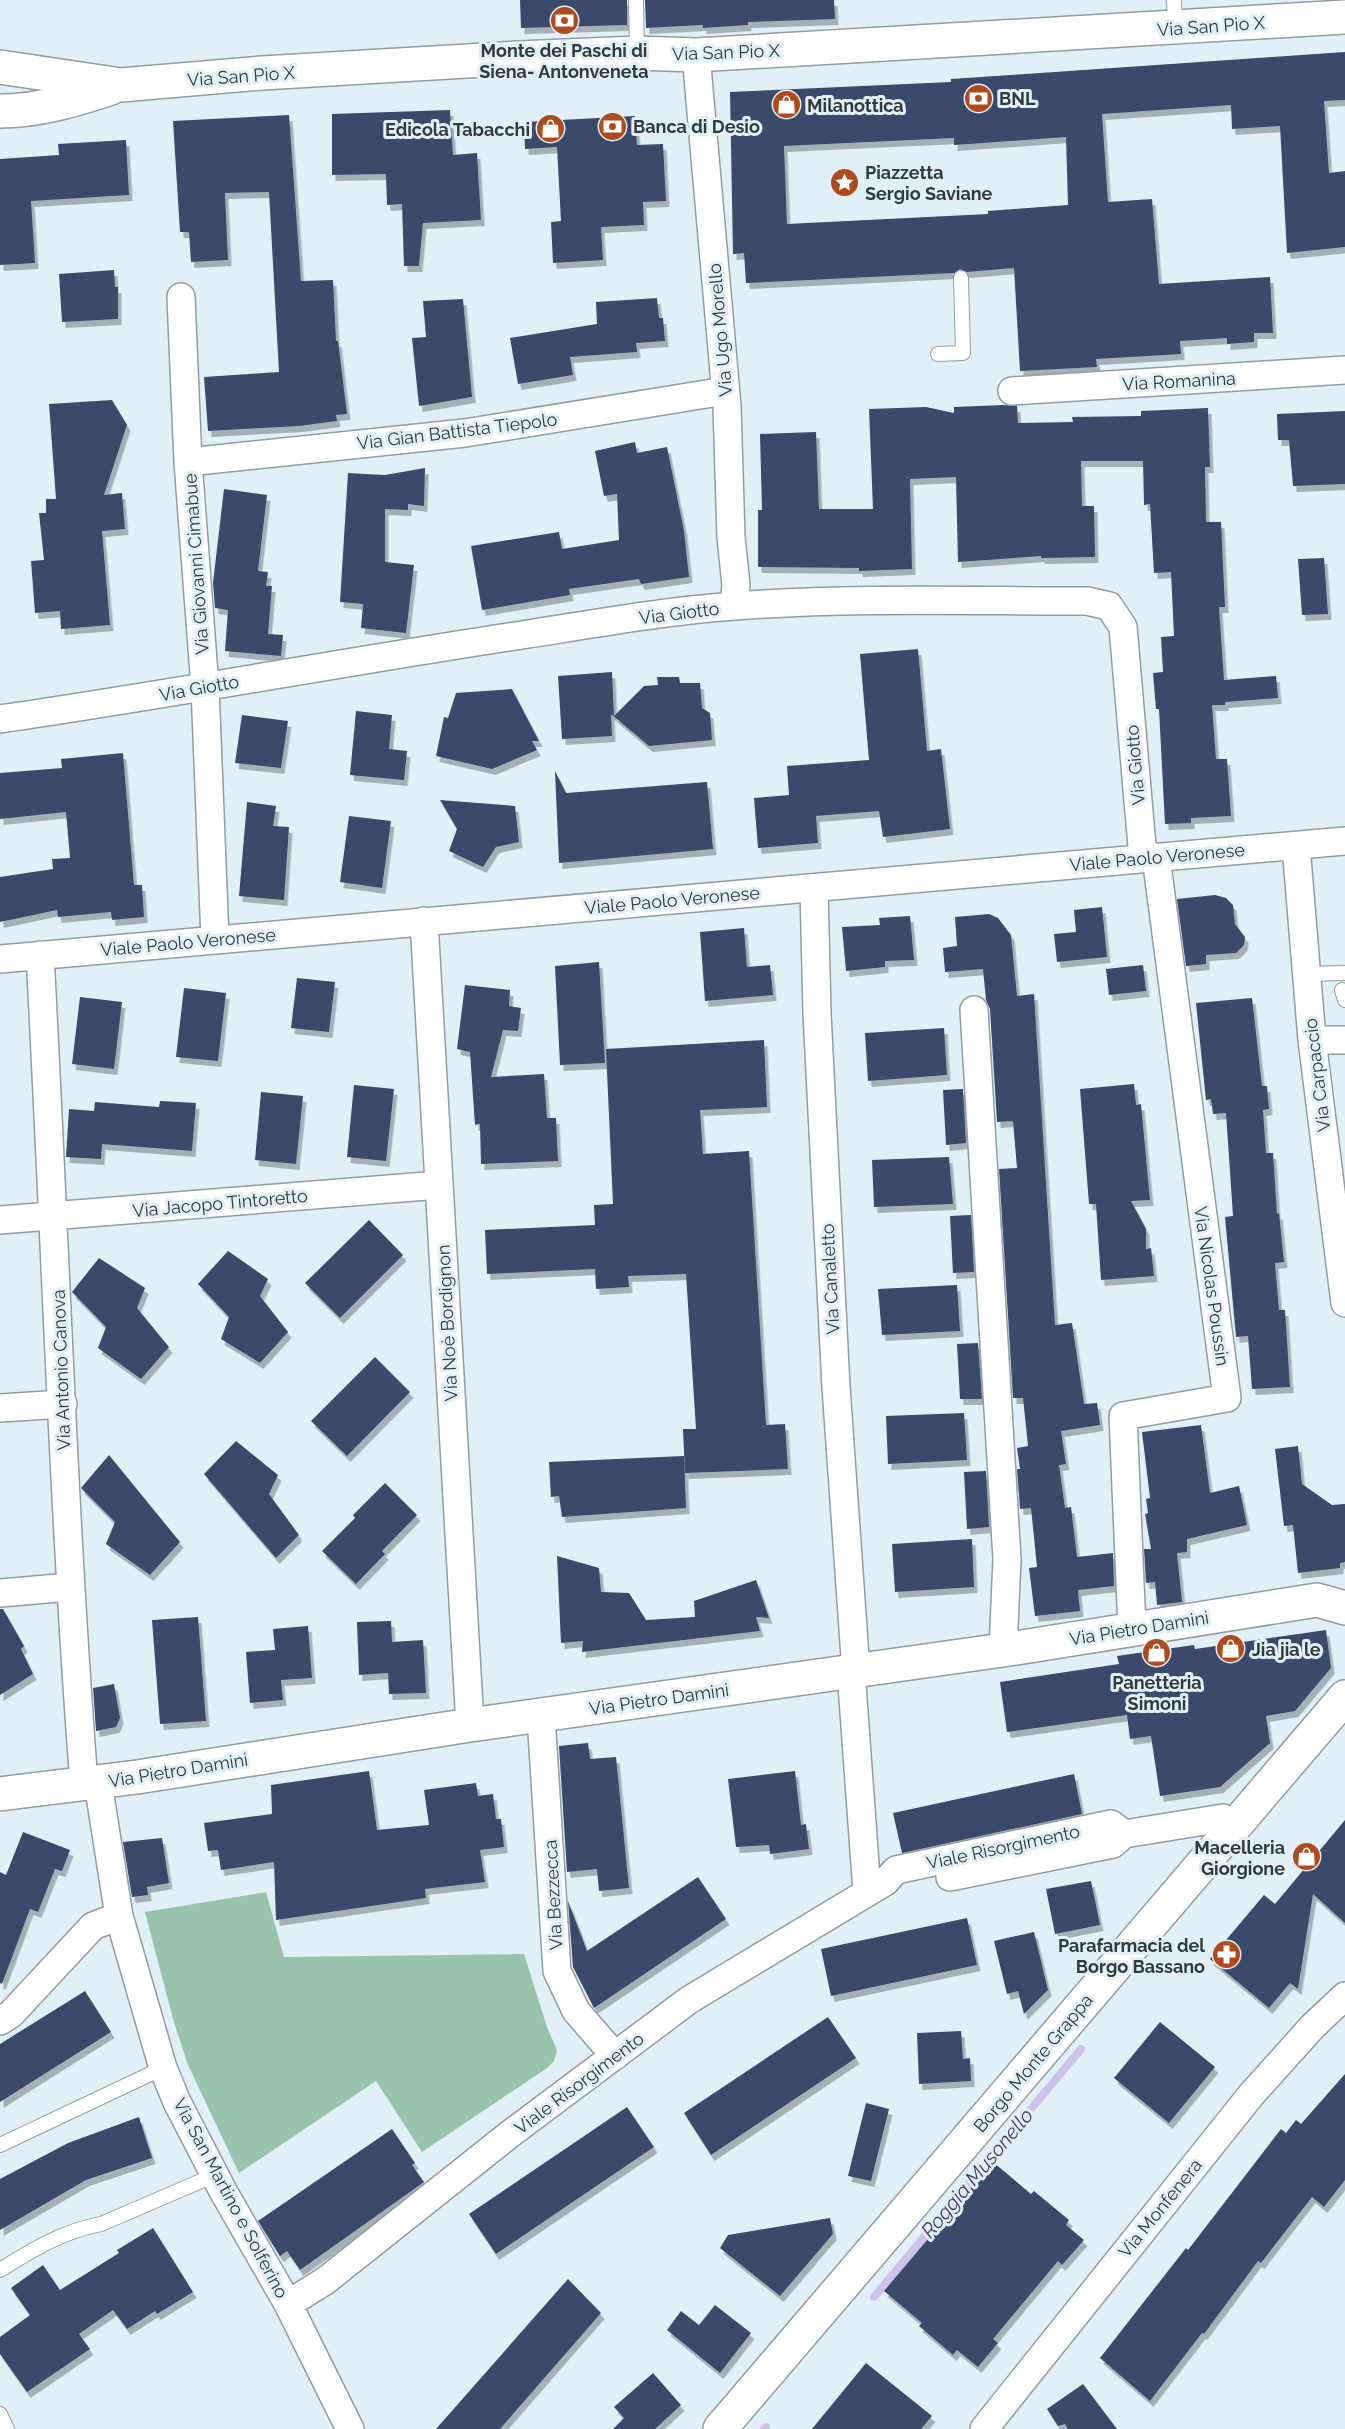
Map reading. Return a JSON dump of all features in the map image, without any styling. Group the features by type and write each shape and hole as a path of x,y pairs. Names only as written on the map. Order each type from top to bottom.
{"street":[{"name":"Via San Pio X","path":"0,67 121,85 262,73 637,53 696,55 1175,14 1345,16"},
{"name":"Via Ugo Morello","path":"696,55 725,391 731,537 736,585 734,606"},
{"path":"0,111 20,111 62,103 121,85"},
{"name":"Via Giovanni Cimabue","path":"181,297 188,462 205,687 215,939"},
{"name":"Via Romanina","path":"1012,391 1345,370"},
{"name":"Via Gian Battista Tiepolo","path":"188,462 465,433 725,391"},
{"name":"Via Giotto","path":"0,719 205,687 404,652 590,624 734,606 861,601 1087,601 1109,606 1123,627 1149,858"},
{"name":"Viale Paolo Veronese","path":"0,959 1345,841"},
{"name":"Via Carpaccio","path":"1296,846 1312,1041 1345,1304"},
{"name":"Via Nicolas Poussin","path":"1132,1629 1123,1416 1227,1398 1149,858"},
{"name":"Via Canaletto","path":"814,888 817,1013 836,1387 854,1671 876,1887"},
{"name":"Via Noè Bordignon","path":"424,921 470,1725"},
{"name":"Via Antonio Canova","path":"40,955 70,1587 91,1784"},
{"path":"974,1010 1006,1559 1003,1650"},
{"path":"1312,1041 1345,1040"},
{"name":"Via Jacopo Tintoretto","path":"0,1220 439,1185"},
{"path":"0,1408 63,1404"},
{"path":"0,1593 70,1587"},
{"name":"Via Pietro Damini","path":"0,1794 91,1784 470,1725 1003,1650 1336,1599"},
{"name":"Borgo Monte Grappa","path":"720,2429 1345,1697"},
{"name":"Via Bezzecca","path":"541,1716 557,1971 576,2011 615,2056"},
{"name":"Via San Martino e Solferino","path":"91,1784 119,1916 163,2068 177,2102 215,2175 288,2304 350,2429"},
{"name":"Viale Risorgimento","path":"288,2304 325,2282 510,2134 689,2000 876,1887 899,1887 1053,1857 1113,1844 1124,1834 1223,1818 1233,1827"},
{"path":"0,2021 11,2014 93,1926 119,1916"},
{"name":"Via Monfenera","path":"984,2429 1251,2095 1313,2026 1345,1996"}],"lane":[{"path":"636,0 637,53"},
{"path":"938,354 963,352 961,278"},
{"path":"1306,974 1345,973"},
{"path":"0,2145 163,2068"},
{"path":"0,2270 38,2246 83,2227 101,2224 215,2175"},
{"path":"0,2414 7,2429"}],"green space":[{"path":"266,1892 284,1957 524,1954 547,2027 557,2050 554,2061 422,2152 376,2081 239,2173 188,2065 173,2019 145,1912"}],"building":[{"path":"520,0 627,0 627,25 521,28"},
{"path":"645,0 834,0 835,19 748,22 748,25 703,28 703,25 646,28"},
{"path":"1345,52 1345,100 1324,101 1329,173 1345,171 1345,247 1287,253 1280,126 1232,129 1231,105 1102,114 1108,202 1152,199 1159,284 1270,277 1273,333 1254,333 1254,342 1227,344 1227,338 1180,341 1181,354 1096,359 1097,367 1020,371 1014,268 967,272 960,269 954,273 746,283 744,253 733,254 730,92 951,82 951,79","holes":["1066,137 1068,205 988,211 988,214 787,224 784,146 954,138 954,145"]},
{"path":"450,110 453,155 477,153 481,220 423,223 419,266 404,266 402,204 387,205 386,174 332,175 332,114"},
{"path":"289,115 301,281 333,280 336,341 338,341 347,414 336,415 337,421 299,426 208,431 204,377 279,372 269,192 225,193 228,260 191,262 189,232 180,232 173,121"},
{"path":"635,116 637,145 663,144 666,201 643,202 644,225 601,227 603,260 553,263 551,222 561,221 557,147 525,149 524,122"},
{"path":"126,140 129,195 31,201 35,263 0,265 0,159 59,155 58,144"},
{"path":"114,270 115,287 118,287 118,319 62,322 59,274"},
{"path":"657,298 659,318 663,318 665,341 636,343 637,352 570,357 573,375 518,384 510,338 597,324 596,302"},
{"path":"463,299 472,397 419,406 412,338 426,337 423,301"},
{"path":"112,400 127,425 104,495 122,493 125,529 102,531 110,625 61,629 60,611 35,613 31,561 44,560 39,513 46,513 46,499 56,499 49,404"},
{"path":"1017,406 1018,423 1073,422 1072,417 1141,416 1141,411 1208,408 1210,467 1205,467 1206,522 1221,522 1225,607 1219,607 1224,680 1276,676 1278,698 1212,705 1216,759 1227,759 1231,816 1191,818 1191,823 1165,824 1159,709 1156,709 1153,673 1163,672 1161,637 1174,636 1171,572 1154,573 1150,504 1144,505 1143,461 1081,461 1082,506 1094,506 1095,557 1041,558 1041,556 958,562 956,477 910,479 912,569 859,571 859,568 758,567 758,510 762,510 760,434 816,432 819,509 873,509 869,409 926,407 954,413 954,407"},
{"path":"1345,411 1345,484 1293,486 1289,440 1278,440 1277,414"},
{"path":"635,442 637,453 667,447 684,531 689,577 641,584 639,579 569,589 570,595 482,610 471,546 559,532 562,549 619,540 617,494 604,496 595,451"},
{"path":"425,468 424,506 408,504 408,510 385,509 385,562 414,565 406,633 361,628 363,604 340,602 348,473 385,475"},
{"path":"224,489 267,495 258,571 268,572 266,586 272,586 268,634 283,635 281,656 225,651 228,610 215,608 213,583"},
{"path":"1324,558 1328,614 1302,615 1298,559"},
{"path":"918,649 927,751 941,749 950,829 883,837 879,811 816,816 818,843 758,848 754,798 789,795 787,766 869,760 860,654"},
{"path":"612,672 614,716 644,686 658,685 657,677 679,677 680,683 700,683 702,708 710,713 712,740 649,746 611,714 612,736 562,739 558,676"},
{"path":"512,689 539,741 532,741 537,750 492,769 436,756 444,717 448,718 456,693"},
{"path":"356,711 392,715 389,749 407,751 404,780 350,775"},
{"path":"242,715 288,721 281,768 235,763"},
{"path":"123,753 134,885 142,885 144,917 112,920 111,912 58,917 57,910 0,922 0,877 53,869 52,859 70,858 66,812 0,819 0,773 62,768 61,759"},
{"path":"555,771 566,793 707,782 713,849 559,863"},
{"path":"440,800 515,806 519,842 496,847 483,867 449,851 457,829"},
{"path":"247,802 276,806 273,826 289,827 284,900 239,896"},
{"path":"349,816 391,821 382,888 340,882"},
{"path":"1215,895 1226,898 1233,905 1235,924 1245,937 1244,945 1236,953 1206,955 1206,964 1186,966 1177,899"},
{"path":"1102,907 1107,957 1057,962 1054,934 1076,932 1074,910"},
{"path":"989,914 998,918 1011,935 1017,996 1034,994 1055,1325 1072,1323 1084,1404 1097,1403 1100,1425 1061,1431 1066,1464 1059,1465 1065,1508 1071,1507 1077,1557 1113,1553 1114,1586 1078,1590 1080,1611 1035,1616 1029,1568 1037,1567 1031,1508 1020,1509 1017,1469 1020,1469 1017,1448 1028,1446 1023,1398 1013,1398 999,1169 1017,1168 1013,1121 997,1122 990,1009 986,1000 983,969 945,972 943,948 957,946 955,917"},
{"path":"910,916 914,960 885,961 885,967 846,971 842,927 880,925 879,918"},
{"path":"744,928 747,967 770,965 773,995 705,1001 700,932"},
{"path":"599,962 605,1063 560,1065 555,966"},
{"path":"1143,965 1146,991 1109,995 1106,969"},
{"path":"297,978 335,982 329,1032 291,1028"},
{"path":"465,985 510,990 509,1006 521,1008 518,1031 503,1030 491,1077 544,1074 547,1118 556,1118 558,1161 481,1164 480,1124 475,1125 470,1052 457,1049"},
{"path":"184,988 226,993 218,1061 176,1057"},
{"path":"80,997 122,1002 114,1069 72,1064"},
{"path":"1252,998 1262,1086 1267,1086 1269,1109 1263,1110 1266,1153 1273,1153 1277,1214 1279,1213 1284,1262 1275,1263 1279,1310 1285,1310 1290,1387 1252,1389 1248,1336 1236,1337 1225,1217 1233,1216 1226,1113 1213,1114 1211,1099 1206,1100 1196,1003"},
{"path":"944,1028 947,1075 868,1081 865,1033"},
{"path":"764,1040 767,1107 700,1110 703,1154 749,1151 766,1425 785,1424 788,1469 685,1473 683,1429 696,1429 686,1274 628,1276 629,1287 596,1289 595,1269 487,1274 485,1230 595,1225 594,1205 613,1204 606,1049"},
{"path":"1134,1084 1136,1105 1141,1104 1150,1200 1131,1201 1146,1229 1146,1249 1151,1248 1154,1276 1101,1280 1096,1204 1089,1204 1080,1089"},
{"path":"354,1085 394,1089 386,1161 347,1157"},
{"path":"963,1089 966,1143 946,1145 943,1090"},
{"path":"261,1092 303,1096 296,1164 255,1160"},
{"path":"160,1101 196,1103 192,1151 102,1144 101,1159 66,1157 69,1109 94,1111 95,1102 159,1107"},
{"path":"949,1157 953,1204 874,1207 872,1160"},
{"path":"971,1215 974,1272 953,1273 950,1216"},
{"path":"369,1220 403,1255 340,1318 305,1283"},
{"path":"228,1251 268,1279 260,1296 288,1332 260,1363 221,1339 229,1317 198,1284"},
{"path":"99,1258 145,1288 137,1308 169,1347 141,1379 98,1348 106,1327 72,1292"},
{"path":"957,1285 960,1331 882,1335 878,1289"},
{"path":"978,1343 982,1399 960,1399 957,1344"},
{"path":"375,1357 410,1392 347,1456 311,1421"},
{"path":"964,1413 967,1460 888,1464 886,1416"},
{"path":"1201,1425 1210,1493 1239,1486 1247,1525 1187,1539 1187,1552 1177,1553 1182,1602 1157,1605 1155,1582 1146,1583 1144,1549 1151,1549 1145,1514 1148,1513 1146,1499 1150,1498 1142,1432"},
{"path":"236,1441 278,1475 269,1494 299,1535 276,1558 204,1474"},
{"path":"1298,1446 1302,1484 1332,1505 1345,1504 1345,1562 1340,1563 1340,1568 1298,1573 1293,1525 1284,1526 1275,1449"},
{"path":"109,1455 180,1542 150,1575 106,1544 115,1522 81,1488"},
{"path":"684,1456 686,1508 562,1517 559,1496 551,1497 549,1462"},
{"path":"986,1471 989,1527 967,1529 964,1472"},
{"path":"385,1483 417,1515 382,1551 385,1554 356,1584 322,1551"},
{"path":"972,1539 974,1587 895,1592 892,1544"},
{"path":"557,1556 599,1568 601,1592 629,1593 646,1620 695,1617 694,1601 756,1580 769,1618 756,1617 760,1631 582,1652 583,1641 561,1643"},
{"path":"0,1609 3,1609 24,1646 21,1649 33,1674 0,1695"},
{"path":"198,1617 206,1721 160,1724 152,1620"},
{"path":"391,1621 392,1642 423,1640 426,1693 389,1694 388,1673 359,1675 357,1622"},
{"path":"308,1626 312,1678 281,1680 283,1700 250,1703 246,1652 275,1650 273,1629"},
{"path":"1326,1630 1331,1668 1295,1711 1266,1716 1270,1743 1220,1787 1160,1796 1151,1736 1130,1739 1127,1715 1007,1732 1000,1682 1119,1664 1117,1656 1194,1645 1195,1649"},
{"path":"114,1684 120,1718 116,1727 96,1731 93,1688"},
{"path":"588,1743 590,1759 616,1757 629,1888 599,1891 597,1869 567,1872 559,1746"},
{"path":"369,1771 377,1830 429,1825 424,1790 476,1783 478,1796 493,1794 496,1819 501,1819 504,1847 480,1850 485,1882 425,1889 426,1898 276,1920 274,1862 221,1870 218,1850 208,1851 204,1823 272,1814 271,1785"},
{"path":"795,1771 801,1825 806,1824 809,1849 770,1854 769,1845 736,1847 728,1779"},
{"path":"1074,1774 1082,1814 902,1853 893,1813"},
{"path":"1345,1820 1345,1923 1313,1894 1298,1989 1290,1983 1269,2008 1210,1959 1264,1895 1275,1904"},
{"path":"23,1832 70,1850 62,1871 55,1869 38,1912 30,1909 2,1984 0,1983 0,1872 6,1875"},
{"path":"162,1838 169,1883 147,1887 148,1895 132,1897 123,1842"},
{"path":"698,1877 726,1919 594,2008 573,1967 568,1901 587,1951"},
{"path":"1091,1881 1100,1925 1055,1934 1046,1889"},
{"path":"967,1918 977,1965 831,1996 821,1949"},
{"path":"1034,1932 1048,1990 1024,2014 1018,1991 1007,1994 994,1941"},
{"path":"85,1991 111,2032 0,2102 0,2044"},
{"path":"828,2017 856,2058 711,2155 684,2113"},
{"path":"1160,2022 1215,2067 1169,2123 1114,2078"},
{"path":"961,2031 963,2059 970,2058 971,2081 919,2084 917,2033"},
{"path":"1345,2074 1345,2180 1324,2207 1312,2197 1261,2263 1258,2261 1204,2334 1202,2333 1150,2401 1100,2358 1186,2248 1188,2250 1281,2129 1286,2133 1296,2120 1301,2124"},
{"path":"866,2103 889,2109 871,2181 848,2176"},
{"path":"627,2107 654,2147 496,2254 469,2214"},
{"path":"139,2117 152,2158 86,2180 0,2230 0,2179 68,2143"},
{"path":"392,2129 415,2163 412,2165 424,2182 300,2270 287,2251 280,2256 258,2221"},
{"path":"993,2162 1031,2194 1034,2191 1069,2220 1066,2225 1084,2240 1062,2265 1058,2261 993,2339 998,2343 978,2367 957,2350 953,2355 919,2326 922,2323 884,2291"},
{"path":"830,2218 833,2234 780,2296 720,2248 728,2235"},
{"path":"153,2228 193,2292 157,2314 155,2311 127,2329 113,2310 79,2334 90,2349 27,2392 0,2354 0,2337 30,2315 11,2288 43,2265 60,2290 119,2253 117,2250"},
{"path":"568,2279 601,2313 500,2429 436,2429"},
{"path":"715,2305 751,2333 720,2373 667,2330 681,2311 699,2325"},
{"path":"866,2363 932,2416 921,2429 812,2429"},
{"path":"653,2373 681,2405 655,2429 613,2429 624,2418 614,2407"},
{"path":"1083,2384 1117,2429 1068,2429 1065,2424 1058,2426 1047,2409"}],"waterway":[{"name":"Roggia Musonello","path":"874,2297 1081,2049"}],"place":[{"name":"Monte dei Paschi di Siena- Antonveneta","path":"564,21"},
{"name":"BNL","path":"978,98"},
{"name":"Milanottica","path":"786,105"},
{"name":"Banca di Desio","path":"612,126"},
{"name":"Edicola Tabacchi","path":"551,129"},
{"name":"Piazzetta Sergio Saviane","path":"844,182"},
{"name":"Jia jia le","path":"1231,1649"},
{"name":"Panetteria Simoni","path":"1157,1653"},
{"name":"Macelleria Giorgione","path":"1306,1857"},
{"name":"Parafarmacia del Borgo Bassano","path":"1226,1955"}]}
